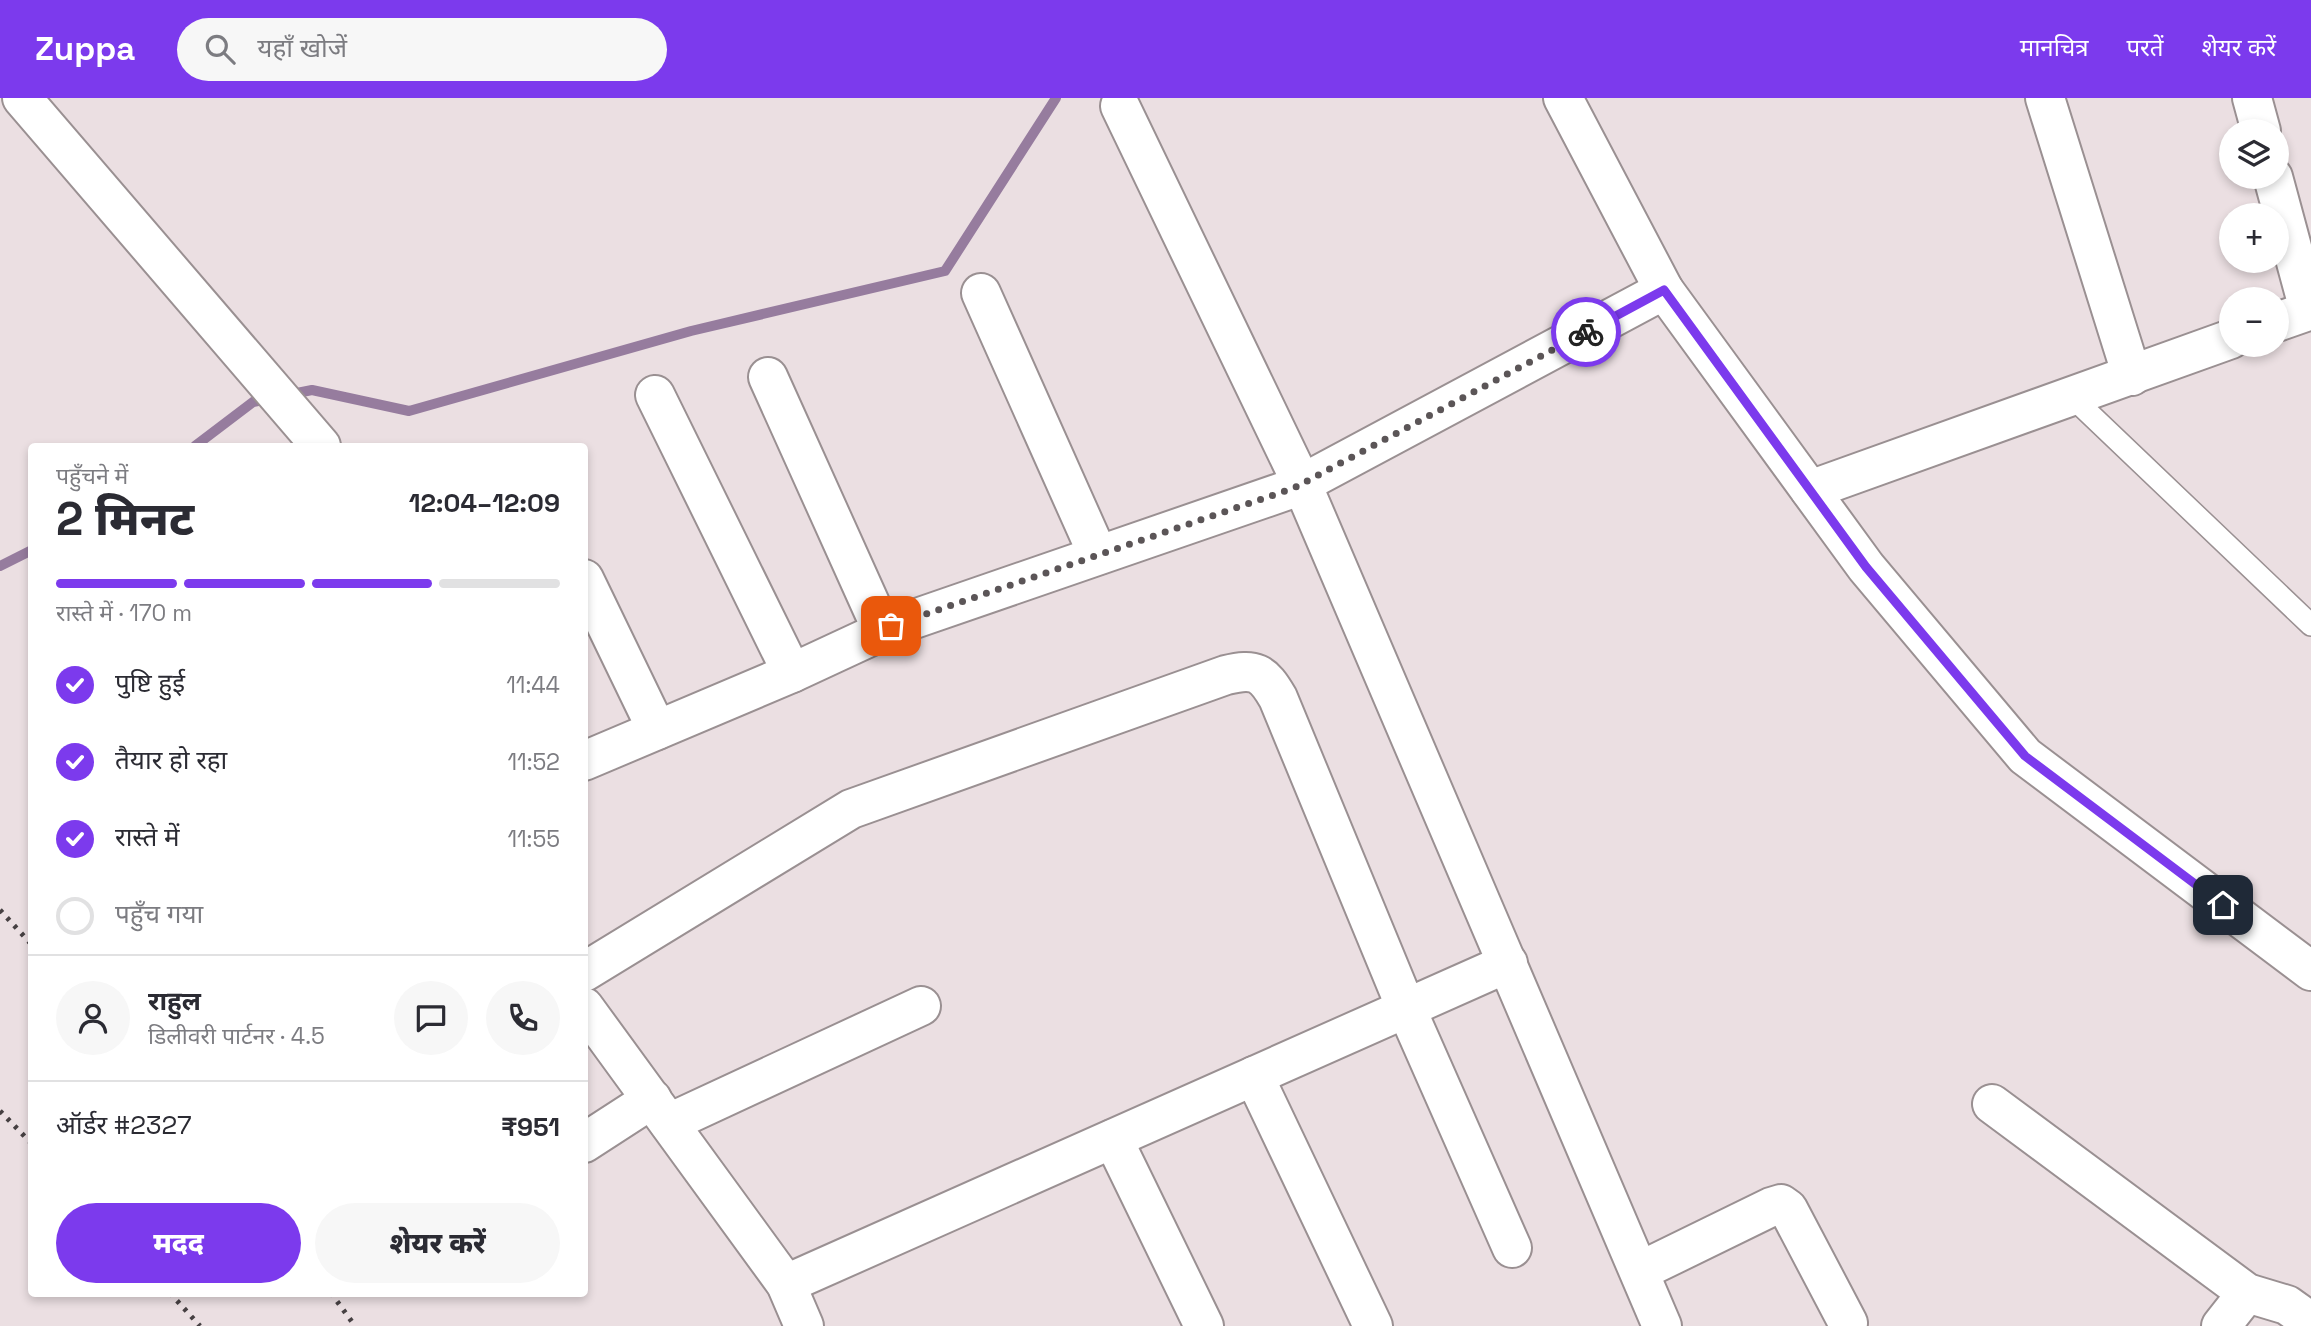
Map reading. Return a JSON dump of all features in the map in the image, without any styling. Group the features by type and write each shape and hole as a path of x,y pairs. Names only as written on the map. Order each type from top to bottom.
{"street":[{"path":"22,98 310,433"},
{"path":"1563,98 1664,290 1866,567 2025,756 2311,971"},
{"path":"2045,98 2132,376"},
{"path":"2252,98 2258,119"},
{"path":"1120,106 1302,484 1662,1326"},
{"path":"2275,189 2299,314"},
{"path":"588,759 792,673 882,630 1302,484 1664,290"},
{"path":"981,293 1098,555"},
{"path":"1810,490 2219,343"},
{"path":"768,377 882,630"},
{"path":"655,395 792,673"},
{"path":"588,587 657,730"},
{"path":"588,970 850,810 1226,675 1253,672 1264,677 1278,698 1406,1008 1512,1248"},
{"path":"786,1283 1508,963"},
{"path":"588,1141 921,1006"},
{"path":"588,1012 786,1283 804,1326"},
{"path":"1254,1076 1373,1326"},
{"path":"1992,1104 2247,1293 2287,1305 2311,1322"},
{"path":"1113,1139 1204,1326"},
{"path":"1640,1272 1782,1204 1788,1209 1849,1323"},
{"path":"2221,1326 2247,1293"}],"lane":[{"path":"2072,397 2311,625"}],"waterway":[{"path":"287,395 312,390 409,411 691,331 945,271 1056,98"},
{"path":"199,443 253,402 268,399"},
{"path":"0,566 28,552"}],"railway":[{"path":"0,910 28,941"},
{"path":"0,1111 28,1140"},
{"path":"174,1297 200,1326"},
{"path":"334,1297 355,1326"}],"way so far":[{"path":"891,626 1294,488 1586,332"}],"route":[{"path":"1586,332 1664,290 1866,567 2025,756 2223,905"}]}
